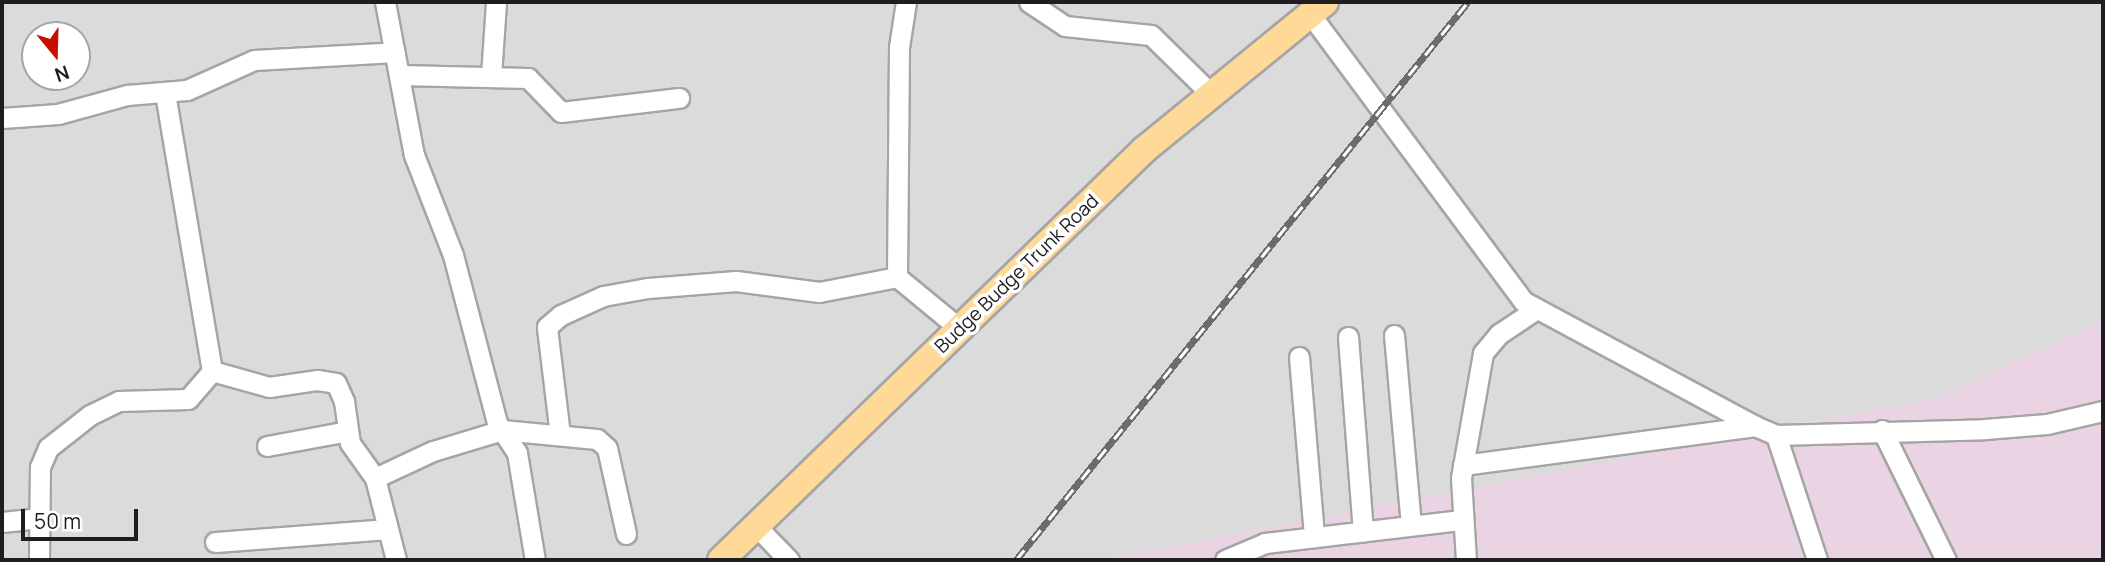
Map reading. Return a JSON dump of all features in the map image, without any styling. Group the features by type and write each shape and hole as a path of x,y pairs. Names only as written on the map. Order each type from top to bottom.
{"main road":[{"name":"Budge Budge Trunk Road","path":"721,560 1145,149 1318,8"}],"street":[{"path":"385,2 414,155 453,255 502,430 517,453 535,560"},
{"path":"491,76 496,2"},
{"path":"897,277 899,47 906,2"},
{"path":"1029,2 1074,28 1151,35 1212,94"},
{"path":"1318,8 1505,280 1535,310 1755,426 1776,435 2010,427 2103,411"},
{"path":"2,118 58,114 127,95 165,92 208,83 230,68 254,60 395,52"},
{"path":"400,75 491,76 534,81 561,112 679,98"},
{"path":"165,92 212,371"},
{"path":"897,277 960,329"},
{"path":"560,435 547,327 561,315 603,296 648,288 736,281 819,292 897,277"},
{"path":"1466,560 1462,520 1463,465 1473,394 1487,345 1535,310"},
{"path":"1394,335 1411,525"},
{"path":"1348,337 1363,531"},
{"path":"1299,357 1314,537"},
{"path":"212,371 269,387 328,379 341,390 354,452 374,478 396,560"},
{"path":"39,560 40,467 57,438 119,401 188,399 212,371"},
{"path":"1463,465 1755,426"},
{"path":"374,478 442,447 502,430 604,442 626,534"},
{"path":"1882,430 1946,560"},
{"path":"267,446 348,431"},
{"path":"1776,435 1817,560"},
{"path":"2,522 40,518"},
{"path":"1225,560 1253,545 1462,520"},
{"path":"757,527 789,560"},
{"path":"215,542 386,529"}],"shaded area":[{"path":"2,2 2103,2 2103,560 2,560"},
{"path":"2103,321 2103,560 1100,560 1933,399"}],"railway":[{"path":"1016,560 1468,2"}]}
